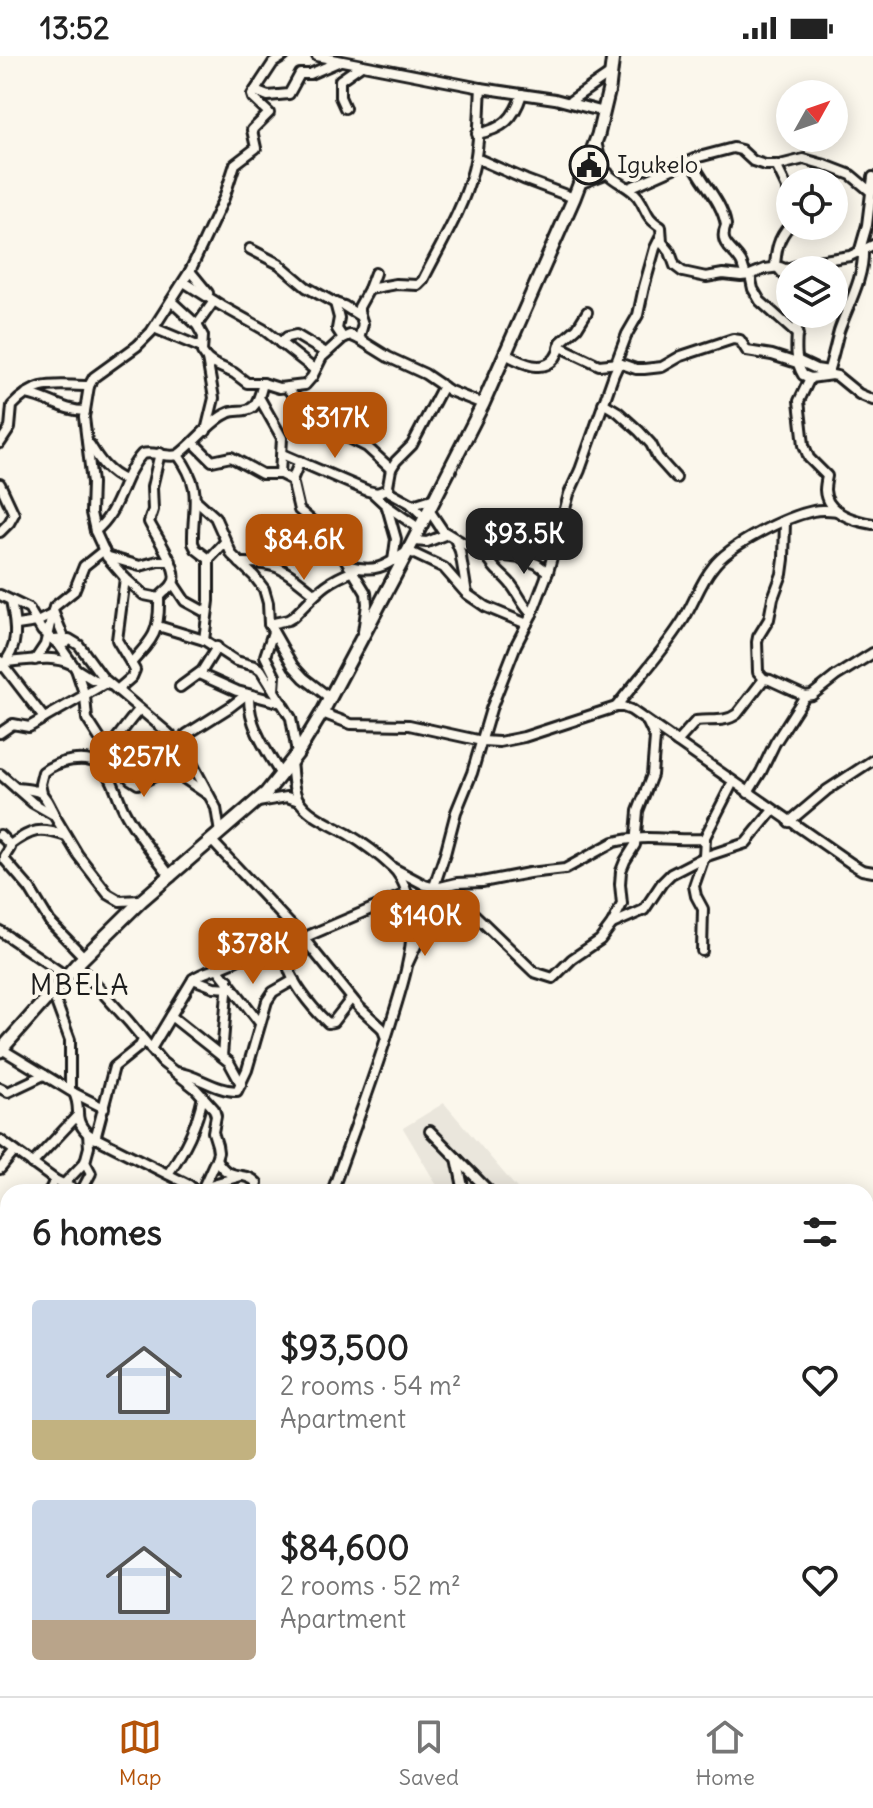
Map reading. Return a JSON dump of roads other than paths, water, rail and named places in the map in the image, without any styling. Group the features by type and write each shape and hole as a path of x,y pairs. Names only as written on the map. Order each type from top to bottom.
{"highway":[{"path":"1,1049 80,961 142,900 254,803 294,759 411,546 483,404 574,198 604,112 613,56"}],"street":[{"path":"159,598 149,597 129,582 106,553 95,531 85,424 89,386 94,377 144,340 184,282 224,198 235,164 256,148 252,130 269,113 252,97 273,63 284,56"},
{"path":"317,56 569,102 604,112"},
{"path":"255,91 268,96 289,94 300,74 310,74 340,61"},
{"path":"345,108 340,97 340,80 361,66"},
{"path":"569,102 612,72"},
{"path":"369,289 421,282 465,194 476,158 481,88"},
{"path":"477,134 498,128 515,114 522,94"},
{"path":"595,141 608,173 639,197 649,219 661,227 662,242 670,252 672,262 683,272 706,277 748,275 776,269"},
{"path":"629,188 706,155 737,148 759,164 776,165 806,160 851,175 871,193"},
{"path":"476,158 574,198"},
{"path":"692,161 722,210 726,225 723,239 739,259 757,296 798,335"},
{"path":"579,184 608,173"},
{"path":"828,373 864,260 861,252 873,177"},
{"path":"335,1184 387,1038 408,963 421,935 423,919 456,812 472,773 491,709 548,572 569,494 627,334 638,315 655,248 661,236"},
{"path":"848,256 873,245"},
{"path":"250,249 279,264 306,287 356,314 363,324 359,339"},
{"path":"190,271 212,299"},
{"path":"356,314 375,273"},
{"path":"184,282 252,322 315,370"},
{"path":"197,325 212,299"},
{"path":"171,301 197,325 203,336 202,348 214,398 206,431"},
{"path":"335,303 339,318 337,329 343,338"},
{"path":"505,354 541,366 553,360 561,342 577,328 587,312"},
{"path":"339,318 356,314"},
{"path":"154,328 202,348"},
{"path":"798,328 797,362 803,375 810,378 828,373"},
{"path":"280,343 296,335 326,353"},
{"path":"95,531 109,519 125,480 142,454 178,455 227,413 250,409 273,389 305,385 319,360 350,335 460,396 483,404"},
{"path":"559,349 563,347 599,365 618,363 636,369 654,368 723,341 737,339 747,351 772,355 828,373 873,400"},
{"path":"207,359 245,382 283,388 317,422 367,447 391,469"},
{"path":"810,378 799,401 804,445 809,458 827,476 826,496 838,511 848,518 873,524"},
{"path":"263,383 258,402 282,438 280,474"},
{"path":"0,443 10,428 12,406 26,394 50,385 89,386"},
{"path":"388,489 391,469 412,445 443,386"},
{"path":"26,394 73,411 85,411"},
{"path":"603,403 639,431 676,478"},
{"path":"89,443 107,469 125,480"},
{"path":"194,443 212,461 231,457 262,474 280,474 292,480"},
{"path":"131,663 151,641 158,626 159,598 175,577 171,561 149,522 153,510 153,479 160,453"},
{"path":"282,454 373,492 387,506 438,526 488,558 532,614"},
{"path":"178,455 191,474 196,500 193,543 209,559"},
{"path":"300,461 292,480 301,512 312,521 324,542 344,557 367,598 362,636"},
{"path":"0,484 14,514 0,532"},
{"path":"373,492 388,489"},
{"path":"388,489 413,505 425,519"},
{"path":"413,505 435,498"},
{"path":"196,500 215,517 232,555 264,589 271,628 265,656 275,676 274,691"},
{"path":"387,506 396,539 393,561"},
{"path":"616,707 679,628 703,581 724,555 785,521 817,510 838,511"},
{"path":"785,521 782,574 769,619 758,637 758,672 764,679 805,696 812,695 873,653"},
{"path":"271,628 293,617 315,594 351,569 373,570 393,561 411,546 451,536"},
{"path":"451,536 462,562 465,592"},
{"path":"204,640 209,559 225,542"},
{"path":"411,546 444,568 471,598 527,624"},
{"path":"106,553 143,566 171,561"},
{"path":"17,625 37,622 52,613 63,598 74,591 84,566 106,553"},
{"path":"488,558 521,558 548,572"},
{"path":"452,575 462,562"},
{"path":"240,563 279,567 315,594"},
{"path":"0,733 13,724 29,727 135,673 117,640 129,582 136,565"},
{"path":"173,583 185,601 207,613"},
{"path":"0,595 29,609 50,638 85,675 111,686"},
{"path":"2,664 16,641 17,625 11,601"},
{"path":"35,660 50,638 52,613"},
{"path":"52,613 85,696 87,719"},
{"path":"158,626 204,640 236,661 261,670 291,718 294,790 299,801"},
{"path":"271,628 296,671 330,698"},
{"path":"50,638 75,641 111,686 178,742 192,760 218,815 216,837 351,999 382,1028 387,1038"},
{"path":"180,687 199,674 217,647"},
{"path":"2,664 58,658 74,665"},
{"path":"2,664 44,718"},
{"path":"199,674 248,694 282,703"},
{"path":"677,742 696,721 732,718 764,679"},
{"path":"178,742 248,694"},
{"path":"248,694 254,726 281,775"},
{"path":"748,793 805,696"},
{"path":"127,699 130,719"},
{"path":"69,706 87,719 107,750 134,782 138,784 170,769 209,795"},
{"path":"322,713 351,724 409,725 482,741 509,741 623,707 852,864 873,872"},
{"path":"107,750 139,710"},
{"path":"254,803 287,797 299,801 320,819 351,836 394,868 434,888 475,915 534,972 551,978 600,940 612,924 623,900 620,884 623,865 633,849 638,811 652,775 655,738 647,722"},
{"path":"142,900 120,901 108,894 78,855 42,793 40,784 43,772 59,762 70,760 100,764 107,772 128,818 171,877"},
{"path":"789,822 827,790 873,760"},
{"path":"0,774 33,803 54,815"},
{"path":"702,951 703,909 694,890 696,877 704,857 705,838 733,782"},
{"path":"0,789 11,785 42,793"},
{"path":"612,924 644,910 667,877 704,857 743,846 773,810"},
{"path":"67,836 35,830 10,845 5,860 143,1040 162,1062 211,1104 215,1113 213,1132 218,1148 212,1170 203,1184"},
{"path":"0,836 10,845"},
{"path":"434,888 565,869 614,842 705,838"},
{"path":"394,868 410,906 412,927 408,963"},
{"path":"351,999 333,1022 328,1023 313,1008 294,980 286,958 304,939 406,894"},
{"path":"412,927 426,910"},
{"path":"151,1049 193,979 256,951 291,925"},
{"path":"2,936 66,976"},
{"path":"218,969 260,1023"},
{"path":"193,979 214,987 230,986"},
{"path":"173,1072 234,1092 238,1090 270,996 294,980"},
{"path":"222,1056 230,986"},
{"path":"214,987 225,1010"},
{"path":"52,991 70,1040 72,1091 79,1104 77,1116 81,1127 92,1136 187,1184"},
{"path":"171,1016 222,1056 233,1067 241,1084"},
{"path":"0,1140 64,1184 85,1162 104,1108 114,1067 143,1040"},
{"path":"1,1049 104,1108"},
{"path":"0,1088 8,1092 44,1075"},
{"path":"168,1174 191,1137 203,1096"},
{"path":"32,1164 77,1116"},
{"path":"430,1131 482,1184"},
{"path":"0,1169 4,1160 15,1151"},
{"path":"457,1157 462,1184"},
{"path":"216,1159 224,1171"},
{"path":"85,1162 91,1173 85,1184"},
{"path":"212,1170 239,1177"},
{"path":"213,1184 239,1177 249,1177 257,1184"},
{"path":"53,1184 55,1180"}],"place":[{"name":"Igukelo","path":"589,165"}],"district":[{"name":"MBELA","path":"80,985"}]}
